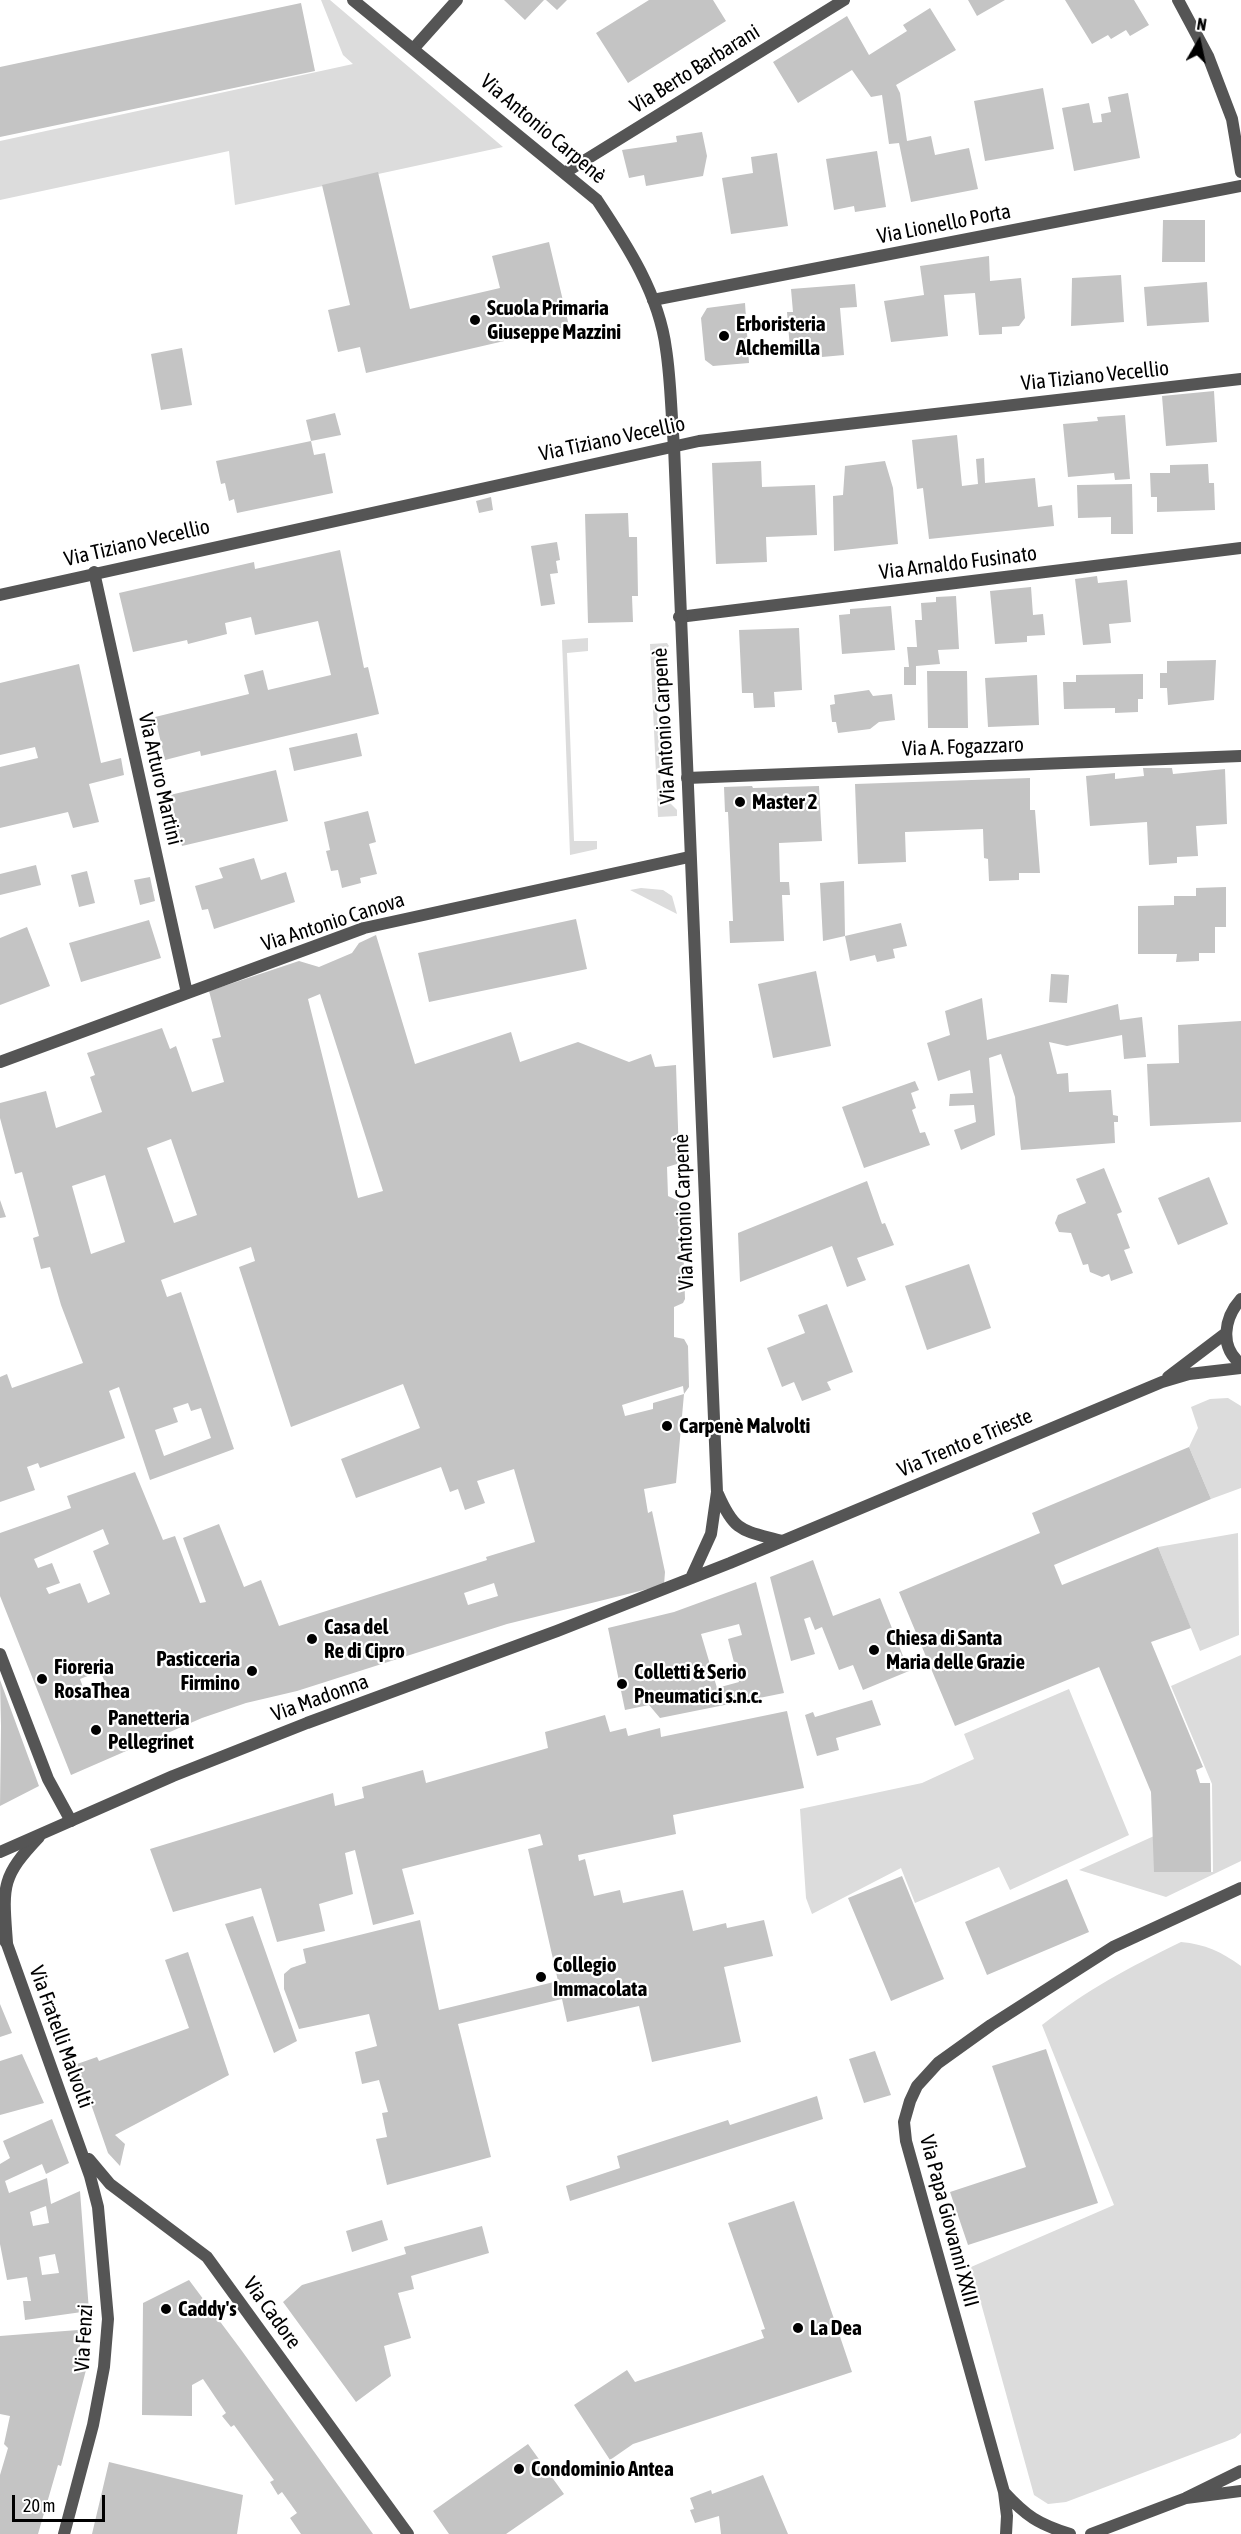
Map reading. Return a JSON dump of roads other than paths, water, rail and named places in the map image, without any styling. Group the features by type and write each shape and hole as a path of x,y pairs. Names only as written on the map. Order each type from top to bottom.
{"street":[{"name":"Via Antonio Carpenè","path":"353,0 566,172 597,200 625,242 653,300 666,348 674,446 679,617 717,1492 711,1534 691,1578"},
{"path":"414,48 457,0"},
{"name":"Via Berto Barbarani","path":"566,172 844,0"},
{"path":"1178,0 1208,56 1232,119 1241,172"},
{"name":"Via Lionello Porta","path":"653,300 1241,186"},
{"name":"Via Tiziano Vecellio","path":"0,595 674,446 1241,379"},
{"name":"Via Arnaldo Fusinato","path":"679,617 1241,548"},
{"name":"Via Arturo Martini","path":"94,573 188,993"},
{"name":"Via A. Fogazzaro","path":"687,778 1241,756"},
{"name":"Via Antonio Canova","path":"0,1062 364,928 689,857"},
{"name":"Via Trento e Trieste","path":"691,1578 1162,1382 1189,1374 1241,1366 1231,1352 1226,1332 1227,1320 1241,1299"},
{"name":"Via Trento e Trieste","path":"1162,1382 1226,1332"},
{"path":"717,1492 730,1520 741,1529 782,1541"},
{"name":"Via Madonna","path":"0,1852 39,1837 173,1776 691,1578"},
{"path":"0,1654 48,1779 70,1821"},
{"name":"Via Fratelli Malvolti","path":"39,1837 16,1860 5,1884 3,1939 78,2143"},
{"name":"Via Papa Giovanni XXIII","path":"1005,2534 1007,2516 1004,2492 906,2141 904,2122 910,2101 916,2086 938,2063 991,2025 1113,1947 1241,1888"},
{"name":"Via Fenzi","path":"64,2534 93,2425 104,2367 108,2319 98,2207 78,2143"},
{"name":"Via Cadore","path":"78,2143 95,2169 110,2184 207,2257 408,2534"},
{"path":"1091,2534 1186,2498 1241,2471"},
{"path":"1186,2498 1241,2491"},
{"name":"Via Papa Giovanni XXIII","path":"1004,2492 1026,2516 1042,2526 1070,2534"}],"place":[{"name":"Scuola Primaria Giuseppe Mazzini","path":"475,320"},
{"name":"Erboristeria Alchemilla","path":"724,336"},
{"name":"Master 2","path":"740,802"},
{"name":"Carpenè Malvolti","path":"667,1426"},
{"name":"Casa del Re di Cipro","path":"312,1639"},
{"name":"Chiesa di Santa Maria delle Grazie","path":"874,1650"},
{"name":"Pasticceria Firmino","path":"252,1671"},
{"name":"Fioreria RosaThea","path":"42,1679"},
{"name":"Colletti & Serio Pneumatici s.n.c.","path":"622,1684"},
{"name":"Panetteria Pellegrinet","path":"96,1730"},
{"name":"Collegio Immacolata","path":"541,1977"},
{"name":"Caddy's","path":"166,2309"},
{"name":"La Dea","path":"798,2328"},
{"name":"Condominio Antea","path":"519,2469"}]}
